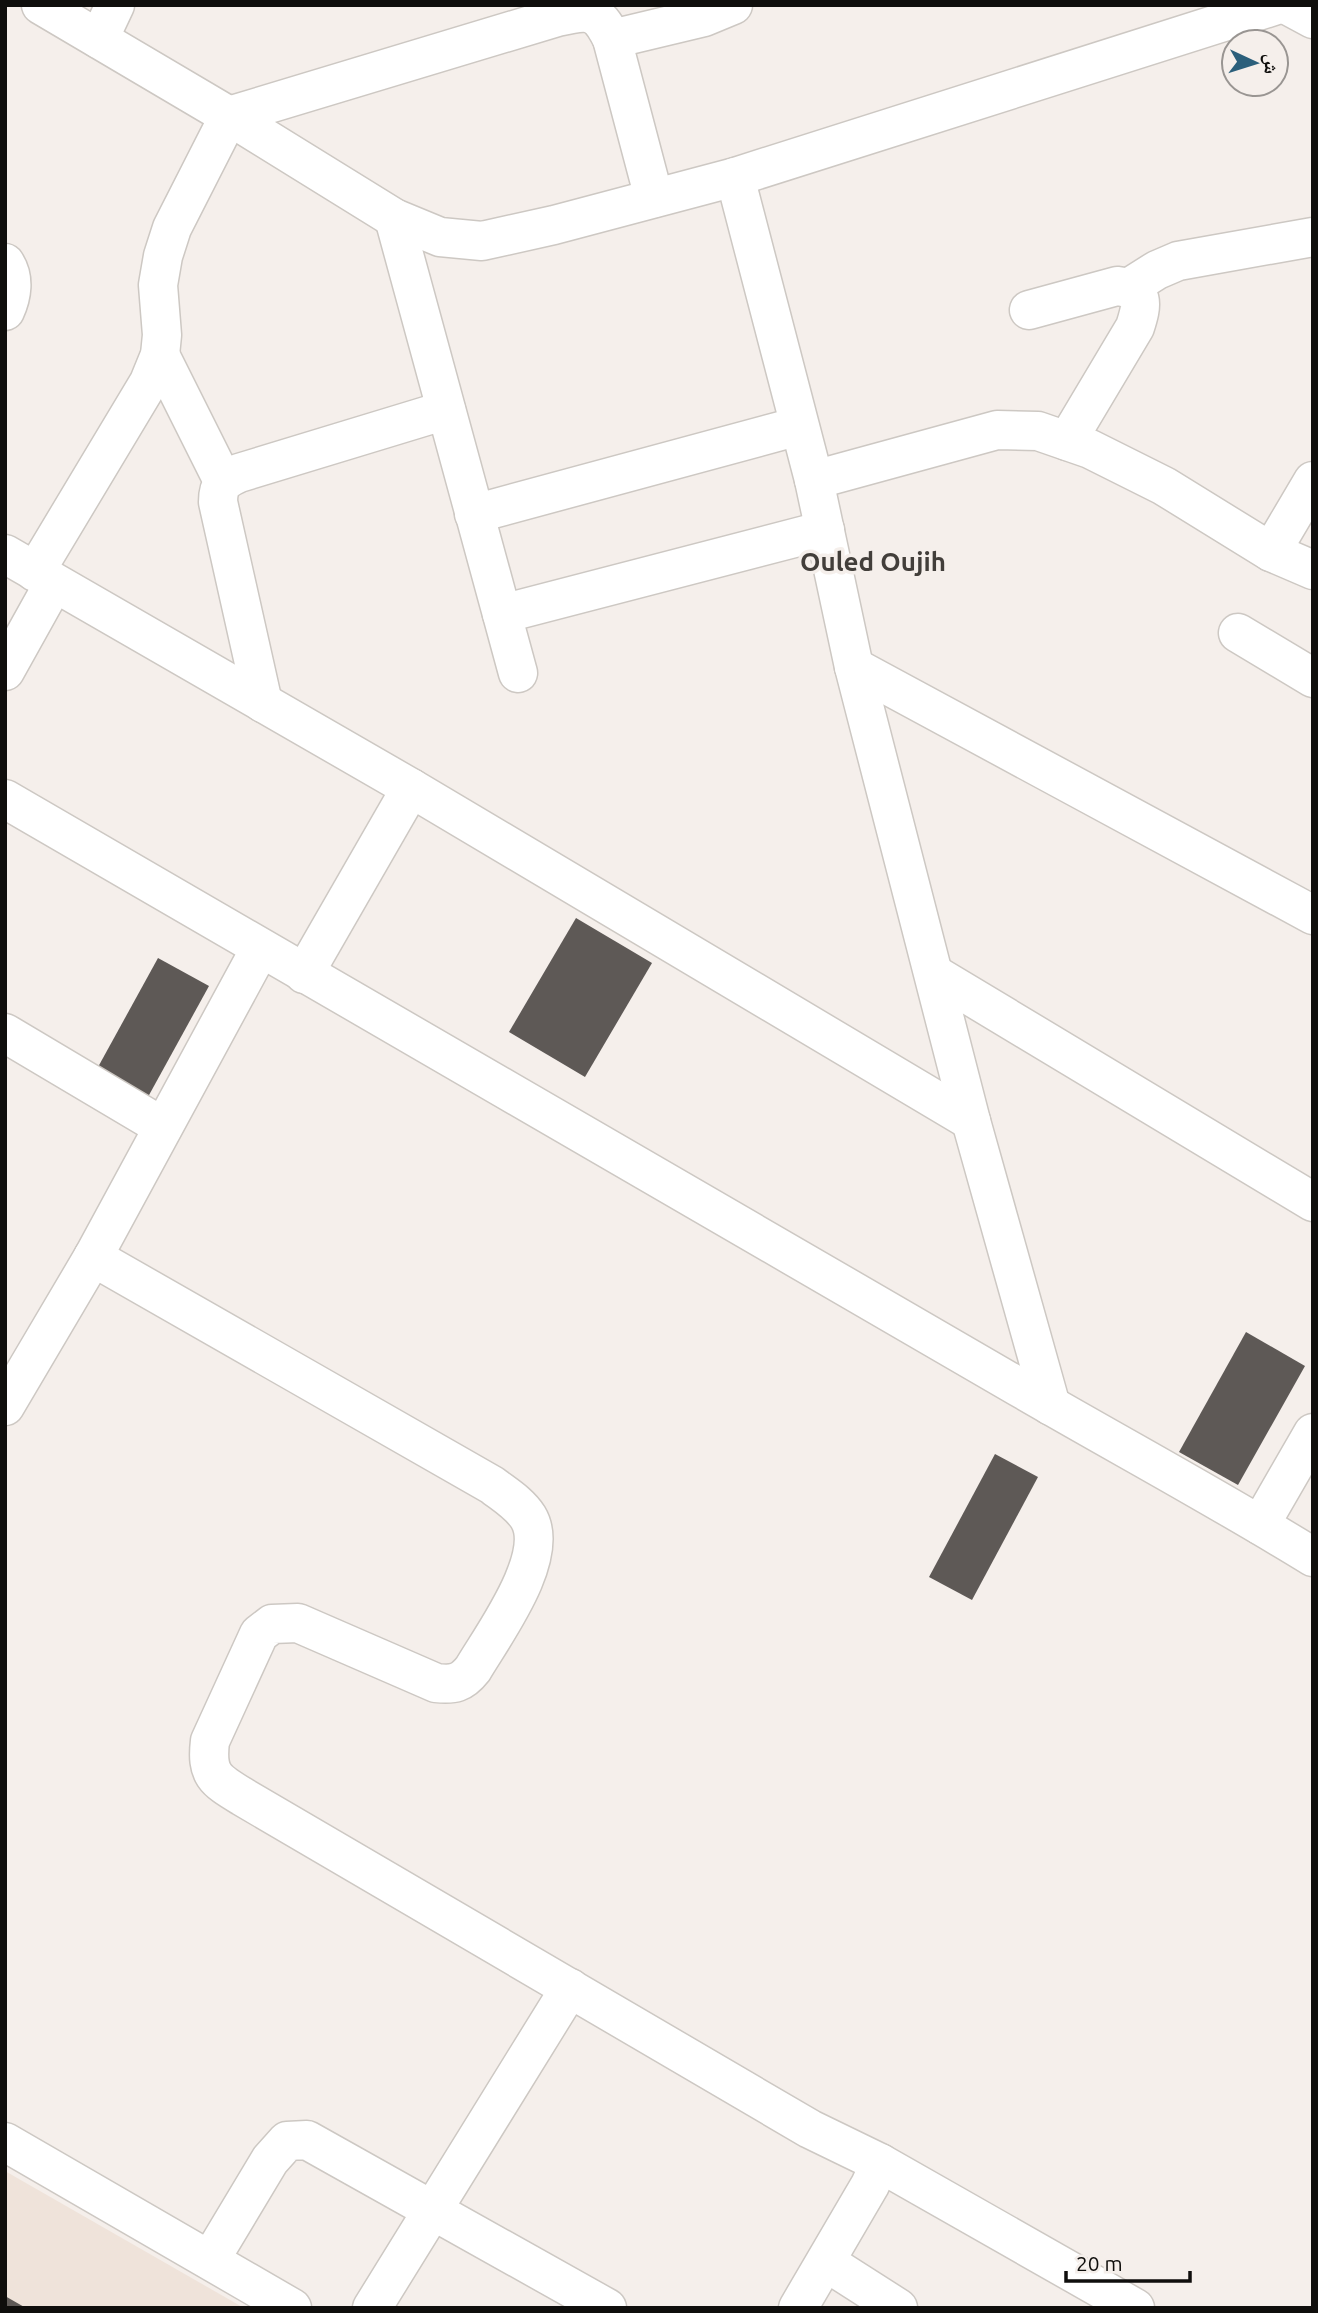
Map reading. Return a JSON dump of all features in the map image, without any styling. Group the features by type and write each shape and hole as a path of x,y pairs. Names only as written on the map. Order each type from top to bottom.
{"street":[{"path":"41,5 394,218 440,237 482,241 735,177 1277,5"},
{"path":"99,39 115,5"},
{"path":"606,23 704,17 733,5"},
{"path":"1287,5 1313,19"},
{"path":"5,671 32,570 149,382 160,355 162,335 158,285 163,256 172,228 229,116 557,17 590,13 606,23 653,198"},
{"path":"735,177 814,480 854,667 971,1121 1051,1406"},
{"path":"394,218 518,673"},
{"path":"1130,287 1150,273 1178,261 1313,237"},
{"path":"5,263 10,270 12,285 5,311"},
{"path":"1029,310 1118,286 1130,287 1140,296 1141,308 1135,327 1067,441"},
{"path":"160,355 223,481"},
{"path":"263,703 218,502 223,481 239,473 446,410"},
{"path":"474,514 799,426"},
{"path":"814,480 997,430 1038,431 1090,449 1164,486 1270,552 1313,570"},
{"path":"1270,552 1313,481"},
{"path":"502,614 825,530"},
{"path":"32,570 411,788 971,1121"},
{"path":"1238,632 1313,678"},
{"path":"854,667 1313,915"},
{"path":"304,974 411,788"},
{"path":"5,799 1313,1557"},
{"path":"5,1406 93,1258 260,949"},
{"path":"934,974 1313,1202"},
{"path":"5,1033 163,1127"},
{"path":"93,1258 492,1485 518,1505 530,1519 534,1535 534,1552 526,1577 474,1669 464,1681 452,1684 436,1683 298,1623 272,1624 259,1634 210,1741 208,1759 214,1775 224,1785 810,2129 880,2163 1135,2308"},
{"path":"1260,1525 1313,1433"},
{"path":"372,2308 570,1988"},
{"path":"210,2260 270,2160 288,2141 307,2140 607,2308"},
{"path":"5,2142 292,2308"},
{"path":"798,2308 870,2185 880,2163"},
{"path":"826,2262 898,2308"}],"shaded area":[{"path":"5,2171 244,2308 5,2308"}],"building":[{"path":"576,918 652,963 585,1077 509,1032"},
{"path":"158,958 209,986 143,1106 92,1078"},
{"path":"1246,1332 1305,1366 1238,1485 1179,1452"},
{"path":"995,1454 1038,1477 972,1600 929,1577"},
{"path":"5,2296 26,2308 5,2308"}],"district":[{"name":"Ouled Oujih","path":"873,562"}]}
